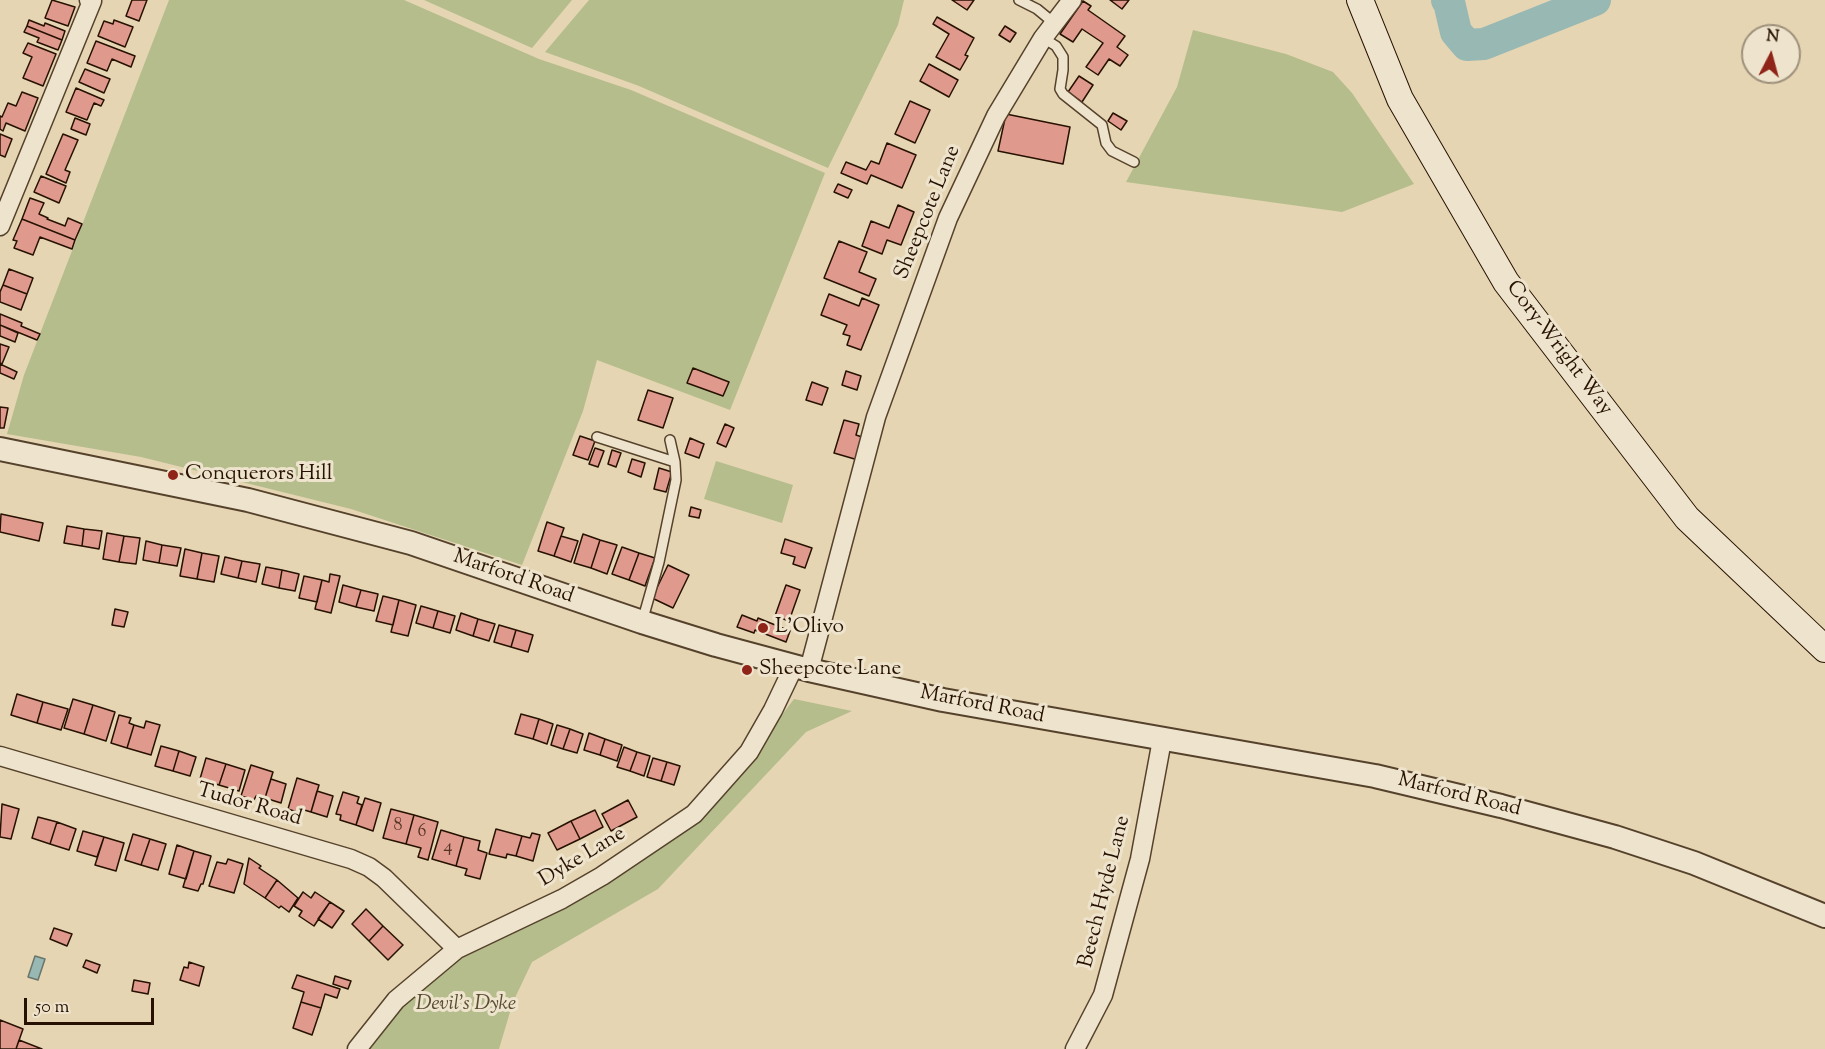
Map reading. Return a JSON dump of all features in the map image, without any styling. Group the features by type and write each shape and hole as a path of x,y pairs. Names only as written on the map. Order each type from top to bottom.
{"main road":[{"name":"Cory-Wright Way","path":"1360,0 1400,99 1506,282 1688,518 1825,649"}],"street":[{"path":"0,226 92,2 89,0"},
{"name":"Sheepcote Lane","path":"802,668 876,417 948,218 996,116 1043,38 1072,0"},
{"name":"Marford Road","path":"0,449 248,500 411,543 642,622 802,668 943,700 1374,776 1502,806 1615,837 1694,863 1825,916"},
{"name":"Dyke Lane","path":"357,1049 396,1000 457,949 562,899 602,876 694,814 749,752 773,710 802,668"},
{"name":"Beech Hyde Lane","path":"1075,1049 1103,995 1140,859 1162,740"},
{"name":"Tudor Road","path":"0,756 351,859 369,867 384,878 457,949"}],"lane":[{"path":"1019,0 1037,9 1054,23"},
{"path":"1043,38 1056,46 1063,57 1060,88 1063,94 1102,125 1106,143 1112,151 1134,162"},
{"path":"597,437 675,462"},
{"path":"642,622 659,562 676,480 670,440"}],"green space":[{"path":"169,0 404,0 539,59 631,90 825,173 730,410 597,360 583,411 522,565 351,509 141,457 7,434 24,375"},
{"path":"424,0 572,0 532,48"},
{"path":"589,0 904,0 898,25 828,168 639,86 545,52"},
{"path":"1193,30 1286,54 1333,72 1352,93 1414,184 1342,212 1126,182 1177,87"},
{"path":"716,461 793,485 782,523 704,499"},
{"name":"Devil's Dyke","path":"794,699 852,711 806,732 658,889 532,962 513,1002 499,1049 366,1049 404,1002 472,944 701,812 756,749"}],"water":[{"path":"35,956 45,959 38,980 28,977"}],"building":[{"path":"52,0 75,7 68,26 45,18"},
{"path":"132,0 147,0 139,21 126,16"},
{"path":"952,0 974,0 967,10"},
{"path":"1110,0 1129,0 1122,9"},
{"path":"1083,1 1091,6 1088,10 1125,36 1117,47 1128,55 1120,66 1109,59 1098,75 1086,67 1103,43 1082,29 1073,42 1060,34"},
{"path":"937,17 974,38 960,70 936,57 949,34 933,24"},
{"path":"29,20 44,26 45,23 65,31 62,40 27,26"},
{"path":"114,20 133,27 125,47 98,36 104,21 113,24"},
{"path":"27,26 62,40 58,50 37,42 39,38 24,32"},
{"path":"1005,26 1016,33 1010,42 999,35"},
{"path":"96,41 135,56 131,67 112,59 107,71 87,63"},
{"path":"28,43 56,54 43,86 23,78 32,57 23,53"},
{"path":"929,64 958,80 949,97 920,81"},
{"path":"85,69 110,79 104,93 79,82"},
{"path":"1079,76 1093,85 1082,102 1068,92"},
{"path":"76,88 104,100 101,106 94,103 87,120 66,112"},
{"path":"22,92 38,98 25,131 6,123 3,131 0,129 0,116 2,117 8,103 16,106"},
{"path":"910,101 930,110 915,143 895,134"},
{"path":"1113,113 1127,121 1121,130 1108,121"},
{"path":"1006,114 1070,127 1063,164 998,151"},
{"path":"75,118 90,124 86,135 71,129"},
{"path":"0,134 12,139 5,157 0,155"},
{"path":"63,134 78,140 65,170 70,172 66,183 46,174"},
{"path":"887,143 916,155 902,188 871,175 867,184 841,173 846,162 866,170 871,161 879,164"},
{"path":"41,176 66,186 59,203 34,192"},
{"path":"838,184 852,190 848,198 834,192"},
{"path":"30,198 44,203 39,214 47,219 65,226 68,218 82,224 75,240 22,219"},
{"path":"898,205 914,212 901,245 887,240 882,254 862,246 871,221 889,228"},
{"path":"22,219 75,240 72,249 40,237 33,255 14,248 17,241 13,240"},
{"path":"839,241 867,252 859,272 876,279 869,296 824,278"},
{"path":"9,269 33,278 27,294 3,285"},
{"path":"3,285 27,294 21,310 0,302"},
{"path":"829,294 859,306 862,298 879,305 861,350 847,345 850,336 843,334 847,325 821,315"},
{"path":"0,314 40,334 37,340 0,325"},
{"path":"0,325 18,333 15,342 0,336"},
{"path":"0,344 9,347 2,364 0,363"},
{"path":"0,364 17,372 14,379 0,373"},
{"path":"693,368 729,382 723,396 687,383"},
{"path":"846,371 861,376 857,390 842,385"},
{"path":"812,382 828,388 822,405 806,400"},
{"path":"648,390 673,398 663,428 638,420"},
{"path":"0,407 8,408 4,428 0,428"},
{"path":"844,420 859,424 856,435 865,438 858,460 834,453"},
{"path":"725,424 734,428 726,447 717,443"},
{"path":"580,436 595,441 588,460 573,455"},
{"path":"690,438 704,444 699,458 685,453"},
{"path":"595,448 604,451 598,467 589,464"},
{"path":"612,450 621,453 616,467 608,464"},
{"path":"632,459 645,463 641,477 628,472"},
{"path":"659,468 672,472 666,492 654,489"},
{"path":"691,507 701,510 699,518 689,516"},
{"path":"1,514 43,523 39,541 0,532"},
{"path":"547,522 564,528 554,556 538,551"},
{"path":"67,526 84,529 82,546 64,543"},
{"path":"84,529 102,531 99,549 82,546"},
{"path":"107,533 124,536 119,562 103,559"},
{"path":"583,534 600,540 591,568 574,563"},
{"path":"124,536 140,538 136,564 119,562"},
{"path":"561,536 578,541 571,562 554,556"},
{"path":"785,539 812,548 805,568 793,564 795,557 781,553"},
{"path":"600,540 617,545 607,574 591,568"},
{"path":"146,541 162,545 159,563 143,560"},
{"path":"162,545 181,548 177,566 159,563"},
{"path":"622,547 639,553 629,580 612,574"},
{"path":"185,549 202,553 197,579 180,576"},
{"path":"202,553 219,556 214,582 197,579"},
{"path":"639,553 655,558 645,586 629,580"},
{"path":"225,557 242,561 238,578 221,574"},
{"path":"242,561 260,564 256,582 238,578"},
{"path":"668,565 689,575 673,608 652,598"},
{"path":"266,567 282,570 279,588 262,584"},
{"path":"282,570 299,574 295,591 279,588"},
{"path":"330,574 340,576 331,613 315,609 322,580 329,582"},
{"path":"304,576 322,580 317,602 299,598"},
{"path":"343,585 361,590 356,607 339,602"},
{"path":"786,585 800,590 789,621 775,616"},
{"path":"361,590 378,594 374,611 356,607"},
{"path":"383,596 399,600 393,625 376,621"},
{"path":"399,600 416,605 408,636 391,632"},
{"path":"421,606 438,611 433,628 416,623"},
{"path":"115,609 128,612 124,627 112,625"},
{"path":"438,611 455,616 450,633 433,628"},
{"path":"461,613 478,619 473,636 456,630"},
{"name":"L'Olivo","path":"742,615 757,621 758,618 790,631 786,642 755,630 754,633 737,627"},
{"path":"478,619 495,624 489,641 473,636"},
{"path":"499,625 516,630 511,647 494,642"},
{"path":"516,630 533,635 528,652 511,647"},
{"path":"17,694 43,702 37,723 11,715"},
{"path":"73,699 93,705 84,734 64,728"},
{"path":"43,702 68,709 61,730 37,723"},
{"path":"93,705 115,712 106,741 84,734"},
{"path":"521,714 539,719 533,739 515,734"},
{"path":"119,715 131,718 129,723 134,725 127,748 111,743"},
{"path":"539,719 553,724 547,744 533,739"},
{"path":"146,721 160,725 151,755 127,748 134,725 144,728"},
{"path":"557,725 570,729 563,749 551,745"},
{"path":"570,729 583,734 577,753 563,749"},
{"path":"589,733 605,739 600,755 584,750"},
{"path":"605,739 622,745 617,761 600,755"},
{"path":"161,746 179,751 173,771 155,766"},
{"path":"624,747 637,752 630,771 617,767"},
{"path":"179,751 196,757 190,776 173,771"},
{"path":"637,752 650,756 644,776 630,771"},
{"path":"206,758 226,764 219,785 200,779"},
{"path":"653,758 667,762 661,781 647,777"},
{"path":"667,762 680,766 674,785 661,781"},
{"path":"226,764 245,770 239,791 219,785"},
{"path":"251,765 273,772 265,798 256,796 254,800 241,796"},
{"path":"297,778 319,785 311,812 301,809 300,813 288,809"},
{"path":"271,779 286,784 281,803 265,798"},
{"path":"317,791 333,796 327,817 311,812"},
{"path":"343,792 359,797 357,803 362,805 356,825 340,820 341,815 336,814"},
{"path":"365,798 381,803 373,831 356,825"},
{"path":"628,800 637,817 611,831 602,814"},
{"path":"2,804 19,809 11,839 0,837"},
{"path":"391,809 414,815 406,844 383,838"},
{"path":"595,810 603,827 580,839 571,821"},
{"path":"414,815 438,822 428,860 418,857 421,848 406,844"},
{"path":"38,817 57,822 50,844 32,838"},
{"path":"571,821 580,839 557,850 548,833"},
{"path":"57,822 76,829 69,850 50,844"},
{"path":"496,829 522,836 516,856 507,854 506,858 489,854"},
{"path":"441,830 464,837 456,866 432,859"},
{"path":"83,831 104,837 97,857 77,851"},
{"path":"532,833 540,835 533,861 516,856 522,836 530,838"},
{"path":"133,834 150,839 141,865 125,860"},
{"path":"104,837 124,843 116,871 95,865"},
{"path":"464,837 480,841 478,850 487,853 480,879 465,875 467,869 456,866"},
{"path":"150,839 166,844 158,870 141,865"},
{"path":"177,845 194,851 186,879 169,874"},
{"path":"194,851 211,856 203,884 198,891 183,887"},
{"path":"249,858 277,880 265,898 244,884"},
{"path":"228,859 243,864 234,893 209,886 217,862 226,864"},
{"path":"277,880 298,898 289,912 265,898"},
{"path":"303,892 311,898 315,892 330,902 314,926 299,916 302,911 294,906"},
{"path":"330,902 344,911 332,928 318,919"},
{"path":"366,909 383,926 369,941 352,924"},
{"path":"383,926 403,945 388,960 369,941"},
{"path":"54,928 72,934 67,946 50,939"},
{"path":"86,960 100,965 97,973 83,967"},
{"path":"189,962 204,967 199,986 180,980 184,967 188,968"},
{"path":"297,975 340,989 337,998 325,994 321,1008 301,1002 304,992 292,988"},
{"path":"335,976 351,981 348,989 333,984"},
{"path":"134,980 150,983 148,994 132,991"},
{"path":"301,1002 321,1008 312,1035 293,1028"},
{"path":"0,1020 23,1029 16,1049 0,1049"},
{"path":"19,1040 42,1049 16,1049"}],"waterway":[{"path":"1447,0 1456,32 1467,45 1484,44 1595,0"}],"place":[{"name":"Conquerors Hill","path":"173,475"},
{"name":"L'Olivo","path":"763,628"},
{"name":"Sheepcote Lane","path":"747,670"}]}
